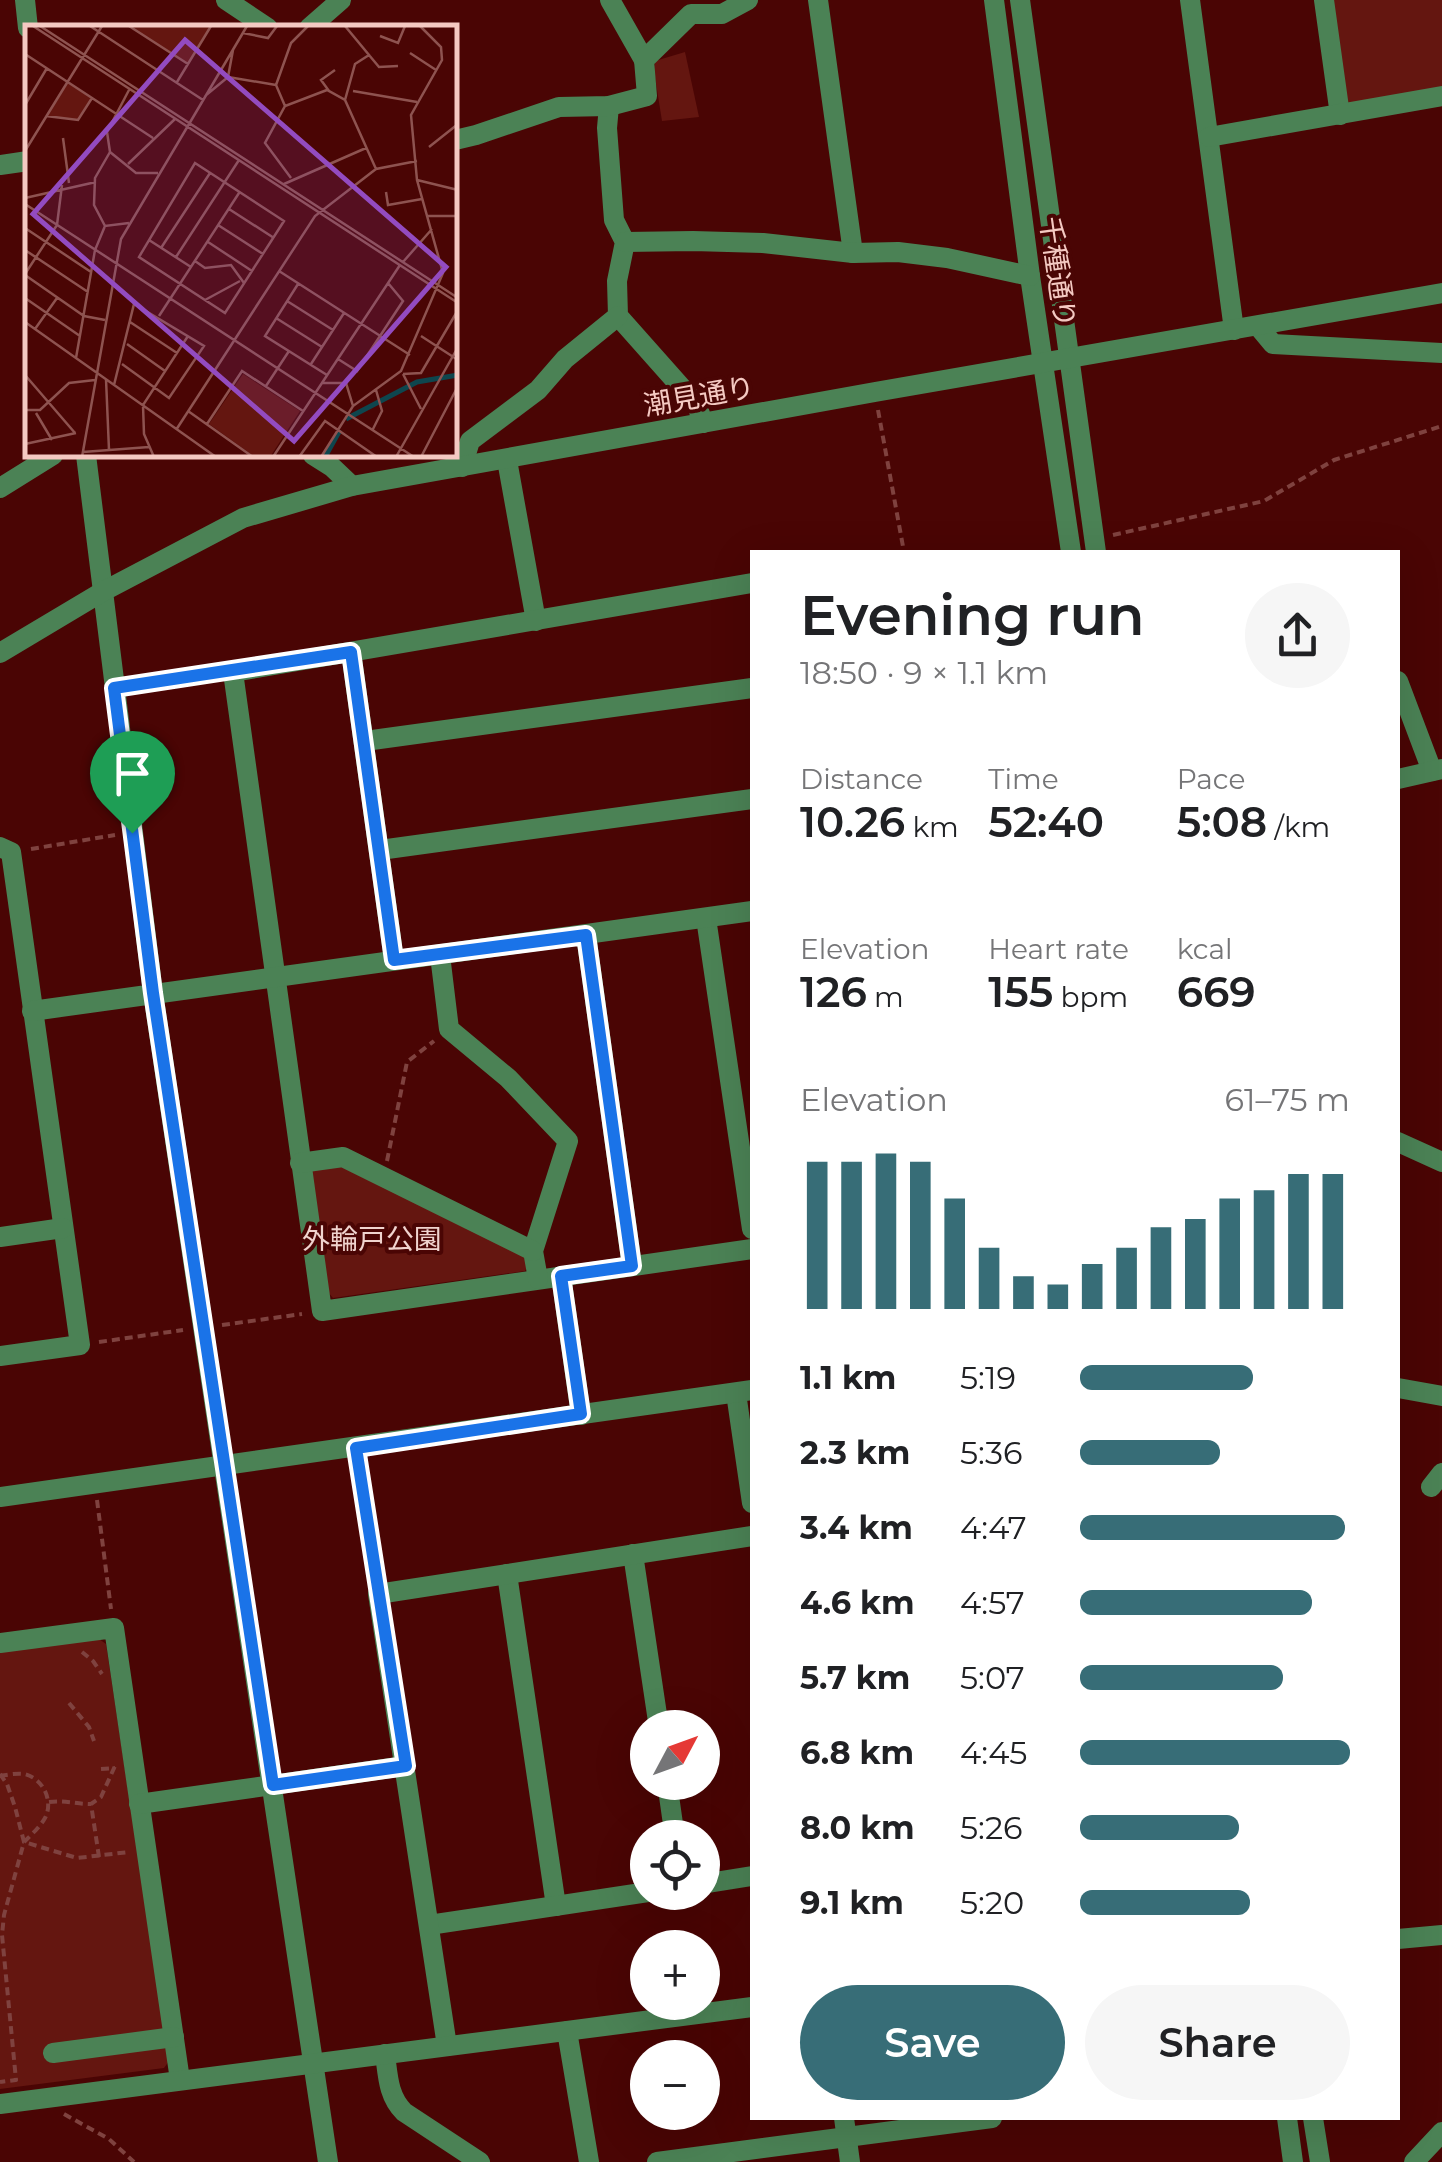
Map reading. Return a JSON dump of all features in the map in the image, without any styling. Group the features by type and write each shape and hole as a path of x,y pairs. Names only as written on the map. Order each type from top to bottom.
{"street":[{"path":"25,0 28,25"},
{"path":"226,0 256,25"},
{"path":"312,25 341,0"},
{"path":"458,139 559,107 609,106 648,96 644,60 610,0"},
{"path":"644,60 699,7 722,14 748,0"},
{"path":"818,0 853,253"},
{"name":"千種通り","path":"994,0 1071,550"},
{"name":"千種通り","path":"1020,0 1095,546"},
{"path":"1190,0 1234,330"},
{"path":"1324,0 1340,115"},
{"path":"1209,137 1442,96"},
{"path":"609,106 614,220 625,242 617,281 618,316 697,405 703,422"},
{"path":"0,165 25,161"},
{"path":"625,242 764,243 853,253 898,252 1030,276"},
{"name":"潮見通り","path":"0,653 102,592 242,518 352,486 1442,293"},
{"path":"462,468 470,442 538,390 564,359 618,316"},
{"path":"1258,326 1273,344 1442,353"},
{"path":"0,488 48,458"},
{"path":"86,458 153,993 328,2162"},
{"path":"317,458 352,486"},
{"path":"507,460 536,620"},
{"path":"750,583 233,672 322,1311 750,1249"},
{"path":"351,652 394,960"},
{"path":"1400,687 1437,770 1400,778"},
{"path":"365,741 750,688"},
{"path":"380,850 750,799"},
{"path":"0,1356 80,1345 6,849"},
{"path":"32,1011 750,911"},
{"path":"706,918 750,1215"},
{"path":"586,935 632,1266"},
{"path":"440,955 449,1029 508,1078 568,1141 534,1251 538,1279"},
{"path":"1400,1143 1442,1162"},
{"path":"300,1163 344,1157 534,1251"},
{"path":"0,1237 62,1228"},
{"path":"561,1276 581,1414"},
{"path":"1400,1388 1442,1396"},
{"path":"0,1497 744,1392 750,1476"},
{"path":"447,2046 378,1594 750,1536"},
{"path":"633,1554 656,1710"},
{"path":"507,1574 556,1906"},
{"path":"0,1643 114,1628 180,2080"},
{"path":"140,1804 406,1766"},
{"path":"720,1881 750,1876"},
{"path":"429,1925 630,1895"},
{"path":"1400,1939 1442,1935"},
{"path":"0,2104 750,2007"},
{"path":"567,2031 589,2162"},
{"path":"53,2054 174,2037"},
{"path":"385,2054 395,2103 480,2162"},
{"path":"656,2162 845,2127 959,2120"},
{"path":"1287,2120 1293,2162"},
{"path":"1314,2120 1320,2162"},
{"path":"845,2127 850,2162"},
{"path":"1414,2162 1442,2132"}],"path":[{"path":"874,392 904,550"},
{"path":"1095,546 1264,501 1334,460 1442,426"},
{"path":"114,688 233,672"},
{"path":"6,849 132,833"},
{"path":"384,1176 406,1062 449,1029"},
{"path":"356,1448 378,1594"},
{"path":"94,1485 114,1628"},
{"path":"81,1651 104,1677"},
{"path":"69,1703 89,1727 94,1742"},
{"path":"49,1802 91,1804 101,1798 117,1761 120,1780"},
{"path":"102,1769 114,1768"},
{"path":"0,2082 16,2080 2,1935 4,1915 24,1842 46,1816 49,1802 34,1778 24,1774 0,1775 15,1807 24,1842"},
{"path":"91,1804 98,1856"},
{"path":"24,1842 77,1858 131,1852"},
{"path":"37,2100 109,2139 134,2162"}],"green space":[{"path":"1324,0 1442,0 1442,96 1340,115"},
{"path":"685,52 699,117 662,121 655,61"},
{"name":"外輪戸公園","path":"344,1162 524,1252 529,1264 525,1271 333,1298 327,1291 309,1173 316,1166"},
{"path":"99,1639 106,1644 169,2061 164,2068 0,2089 0,1651"}],"route":[{"path":"351,652 394,960 586,935 632,1266 561,1276 581,1414 356,1448 406,1766 273,1785 132,833 114,688 351,652"}]}
